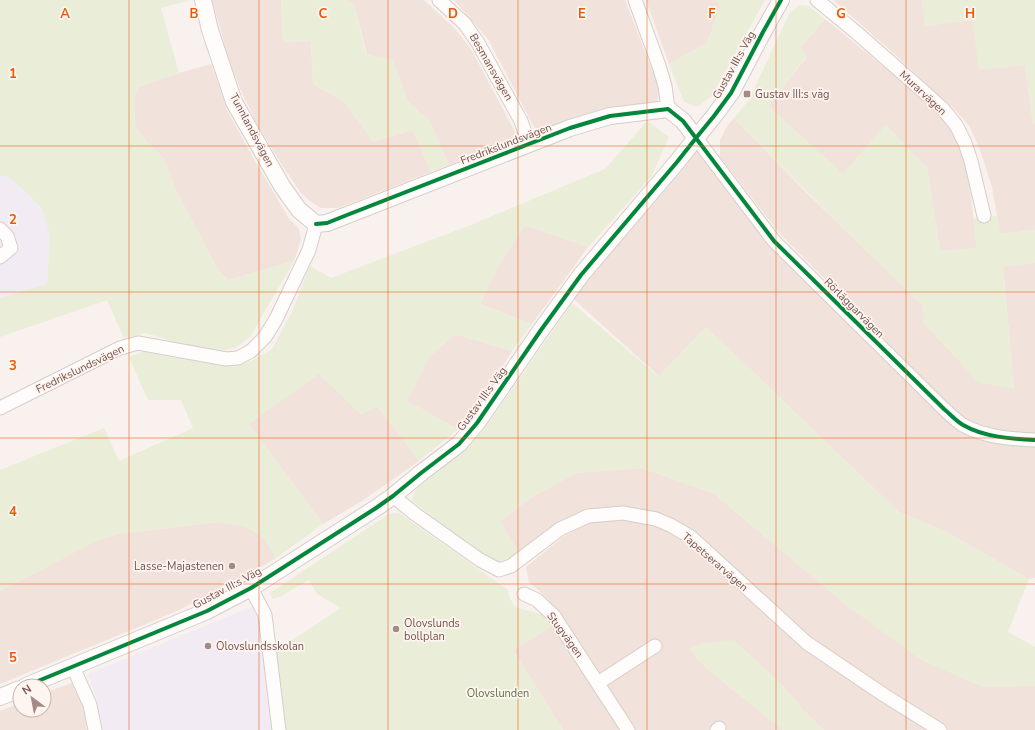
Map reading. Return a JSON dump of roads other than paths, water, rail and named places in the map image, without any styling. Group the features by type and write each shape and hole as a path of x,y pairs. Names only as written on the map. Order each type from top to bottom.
{"street":[{"name":"Tunnlandsvägen","path":"203,0 210,30 234,102 282,186 299,210 316,224"},
{"name":"Besmansvägen","path":"438,0 465,24 478,43 521,121 529,144"},
{"path":"636,0 665,86 668,109 683,121 696,138"},
{"name":"Gustav III:s Väg","path":"46,678 207,611 251,588 393,496 459,444 478,423 541,330 581,275 673,168 731,93 781,0"},
{"name":"Murarvägen","path":"817,0 857,32 942,108 956,126 965,142 971,161 984,216"},
{"name":"Fredrikslundsvägen","path":"0,408 120,348 138,342 226,359 238,358 251,351 265,337 276,319 309,250 316,224 327,223 570,128 610,116 668,109"},
{"name":"Rörläggarvägen","path":"696,138 774,241 944,409 964,426 987,434 1017,439 1035,440"},
{"path":"0,230 7,236 11,248 0,257"},
{"name":"Tapetserarvägen","path":"393,496 415,514 480,560 499,570 511,566 560,529 588,516 623,513 656,519 691,537 807,643 884,695 940,730"},
{"path":"251,588 264,615 279,730"},
{"name":"Stugvägen","path":"524,594 537,600 554,616 628,730"},
{"path":"598,683 655,646"},
{"path":"73,667 90,705 95,730"},
{"path":"0,697 12,692"}],"place":[{"name":"Gustav III:s väg","path":"747,94"},
{"name":"Lasse-Majastenen","path":"232,566"},
{"name":"Olovslunds bollplan","path":"396,629"},
{"name":"Olovslundsskolan","path":"208,646"}],"park label":[{"name":"Olovslunden","path":"498,693"}]}
